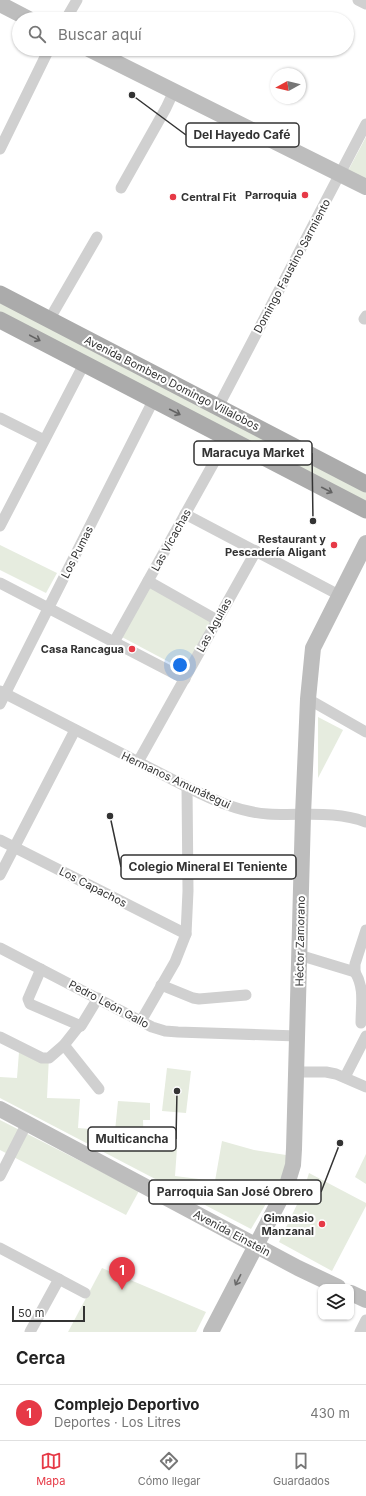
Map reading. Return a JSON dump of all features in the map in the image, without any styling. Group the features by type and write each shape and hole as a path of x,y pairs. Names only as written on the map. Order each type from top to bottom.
{"main road":[{"name":"Avenida Bombero Domingo Villalobos","path":"0,294 366,484"},
{"path":"0,320 153,401 366,510"}],"street":[{"path":"70,12 77,0"},
{"path":"358,0 366,4"},
{"path":"9,5 19,12"},
{"path":"0,149 46,56"},
{"path":"103,56 366,187"},
{"path":"121,188 174,91"},
{"name":"Domingo Faustino Sarmiento","path":"218,407 366,124"},
{"path":"49,320 97,237"},
{"path":"1,520 84,364"},
{"name":"Los Pumas","path":"0,704 3,692 48,608 153,401"},
{"path":"0,418 44,440"},
{"name":"Las Vicachas","path":"114,642 227,439"},
{"path":"185,514 339,595"},
{"name":"Héctor Zamorano","path":"212,1332 286,1188 290,1177 294,1149 297,1072 303,815 308,699 313,648 366,543"},
{"name":"Las Aguilas","path":"138,762 256,551"},
{"path":"148,580 217,620"},
{"path":"0,583 185,679"},
{"name":"Hermanos Amunátegui","path":"3,692 187,788 213,800 241,810 267,814 338,815 366,822"},
{"path":"308,699 366,732"},
{"path":"0,875 75,730"},
{"path":"141,1021 175,962 186,934 188,891 187,788"},
{"name":"Los Capachos","path":"0,840 186,934"},
{"path":"361,1023 362,989 360,980 355,972 355,964 366,930"},
{"name":"Pedro León Gallo","path":"0,948 98,998 152,1028 165,1031 297,1036"},
{"path":"299,955 355,972"},
{"path":"41,969 28,1001 30,1004 79,1026"},
{"path":"161,985 199,999 246,995"},
{"path":"0,1037 42,1058 49,1058 64,1045 79,1026 83,1025 98,998"},
{"path":"345,1077 366,1036"},
{"path":"64,1045 99,1089"},
{"path":"297,1072 326,1072 345,1077 366,1087"},
{"name":"Avenida Einstein","path":"0,1108 332,1284"},
{"path":"0,1176 27,1123"},
{"path":"0,1248 85,1293"},
{"path":"34,1331 59,1279"},
{"path":"354,1294 366,1300"},
{"path":"360,1332 366,1320"}],"shaded area":[{"path":"366,137 366,192 342,182"},
{"path":"0,299 366,486 366,504 0,315"},
{"path":"0,545 57,573 46,593 0,570"},
{"path":"149,584 214,620 186,671 120,636"},
{"path":"318,717 343,730 318,778"},
{"path":"19,1052 49,1056 47,1098 80,1099 78,1128 115,1131 118,1101 150,1103 150,1120 143,1120 144,1147 177,1148 175,1176 215,1181 222,1141 254,1150 286,1155 286,1168 251,1229 0,1098 0,1077 17,1078"},
{"path":"167,1068 191,1071 186,1113 162,1111"},
{"path":"0,1120 139,1191 126,1215 0,1150"},
{"path":"366,1154 366,1184 355,1177"},
{"name":"Gimnasio Manzanal","path":"309,1173 366,1203 366,1206 332,1271 279,1242 303,1192"},
{"path":"102,1268 206,1312 196,1332 68,1332"}],"place":[{"name":"Del Hayedo Café","path":"132,95"},
{"name":"Parroquia","path":"305,195"},
{"name":"Central Fit","path":"173,197"},
{"name":"Maracuya Market","path":"313,521"},
{"name":"Restaurant y Pescadería Aligant","path":"334,545"},
{"name":"Casa Rancagua","path":"132,649"},
{"name":"Colegio Mineral El Teniente","path":"110,816"},
{"name":"Multicancha","path":"177,1091"},
{"name":"Parroquia San José Obrero","path":"340,1143"},
{"name":"Gimnasio Manzanal","path":"322,1224"},
{"name":"Complejo Deportivo","path":"122,1290"}]}
